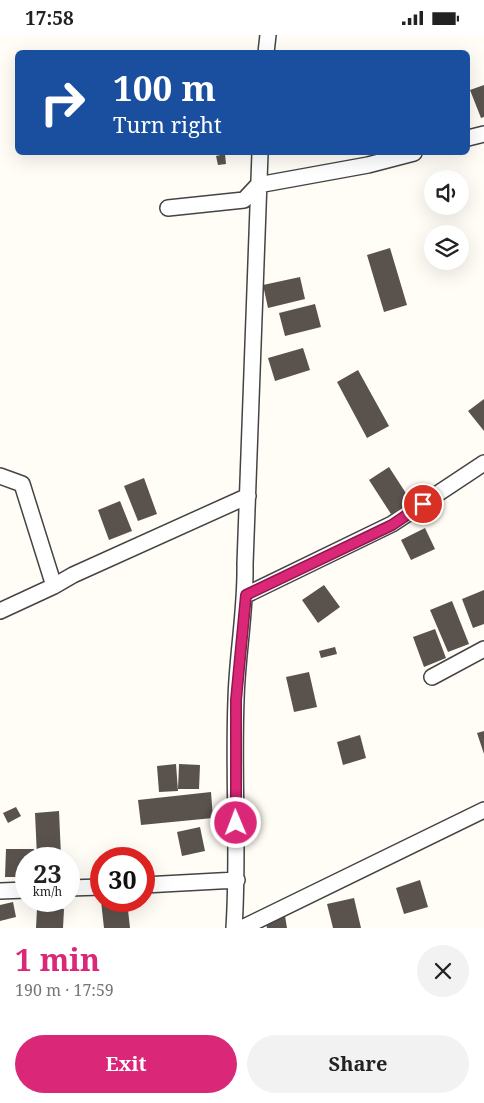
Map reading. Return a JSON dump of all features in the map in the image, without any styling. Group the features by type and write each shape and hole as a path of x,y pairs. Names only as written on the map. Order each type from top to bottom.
{"street":[{"path":"266,50 268,35"},
{"path":"470,138 484,134"},
{"path":"234,928 237,880 236,700 246,595 245,564 260,155"},
{"path":"168,208 244,200 258,185 368,165 406,155"},
{"path":"246,595 392,525 484,463"},
{"path":"0,476 22,484 54,586"},
{"path":"0,611 73,575 248,496"},
{"path":"432,677 484,649"},
{"path":"242,928 484,810"},
{"path":"155,884 237,880"},
{"path":"0,891 15,891"}],"building":[{"path":"484,85 484,117 481,118 470,90"},
{"path":"225,155 226,164 218,165 216,156"},
{"path":"390,248 407,305 384,312 367,255"},
{"path":"300,277 305,299 268,308 263,285"},
{"path":"315,304 321,327 285,336 279,313"},
{"path":"303,348 310,370 275,381 268,358"},
{"path":"358,370 389,426 367,438 337,382"},
{"path":"484,399 484,431 468,411"},
{"path":"389,467 411,501 391,514 369,480"},
{"path":"144,478 157,514 138,521 124,486"},
{"path":"120,501 132,531 109,540 98,510"},
{"path":"425,528 435,549 411,560 401,540"},
{"path":"324,585 340,607 318,623 302,600"},
{"path":"484,590 484,624 473,628 462,599"},
{"path":"452,601 469,644 448,652 430,610"},
{"path":"435,629 446,658 424,667 413,637"},
{"path":"335,647 337,654 321,658 319,651"},
{"path":"309,672 317,707 294,712 286,677"},
{"path":"484,731 484,754 477,733"},
{"path":"360,735 366,758 343,765 337,742"},
{"path":"176,764 178,791 159,792 157,766"},
{"path":"179,764 200,765 199,789 178,789"},
{"path":"211,792 213,818 141,825 138,800"},
{"path":"16,807 21,816 8,823 3,813"},
{"path":"59,811 61,847 37,847 35,813"},
{"path":"200,827 205,851 182,856 177,832"},
{"path":"6,849 15,849 15,877 5,877"},
{"path":"420,880 428,907 404,914 396,888"},
{"path":"354,898 361,928 333,928 327,904"},
{"path":"13,902 16,917 0,921 0,905"},
{"path":"37,912 64,912 63,928 36,928"},
{"path":"102,912 128,912 130,928 104,928"},
{"path":"285,916 287,928 267,928 265,920"}],"route":[{"path":"236,823 236,700 246,595 392,525 423,504"}]}
